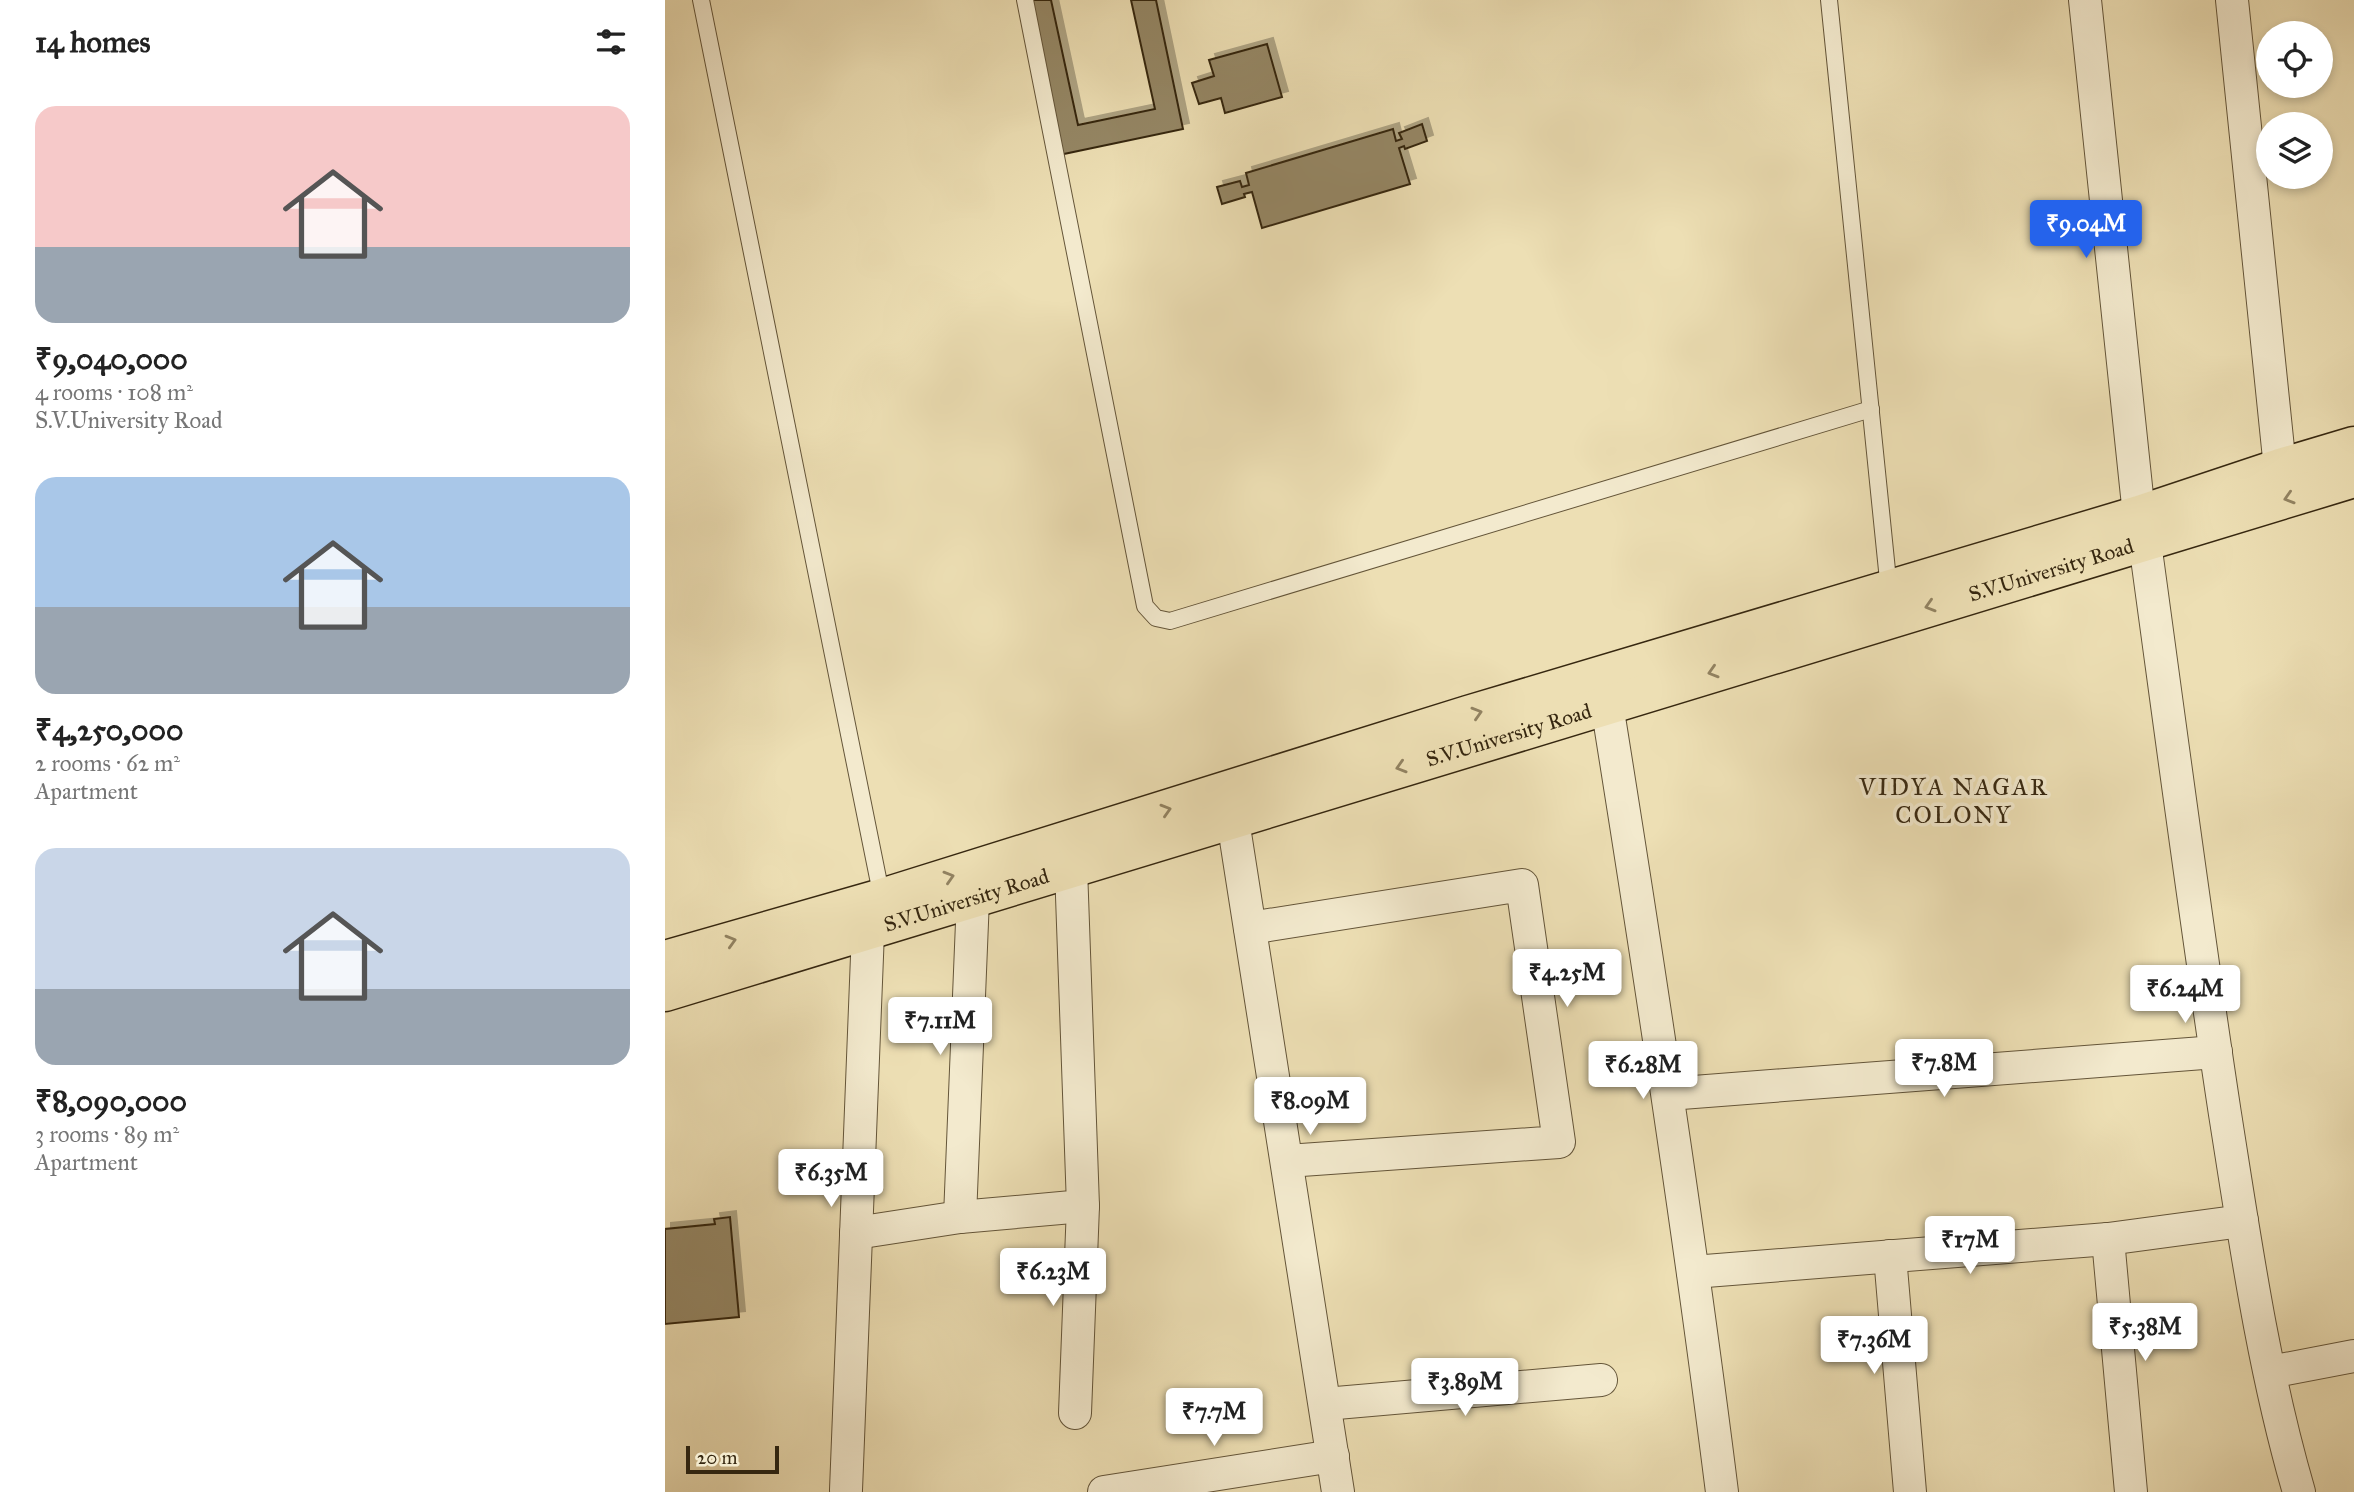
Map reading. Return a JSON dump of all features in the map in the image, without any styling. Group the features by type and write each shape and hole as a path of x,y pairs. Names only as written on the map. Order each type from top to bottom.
{"main road":[{"name":"S.V.University Road","path":"2142,529 2280,468 2354,446"},
{"name":"S.V.University Road","path":"665,960 875,914 972,898 1071,868 1455,720 1892,603 2142,529 2354,478"},
{"name":"S.V.University Road","path":"665,992 875,914 1230,805 1607,705 1892,603"}],"street":[{"path":"2085,0 2142,529 2216,1052 2242,1221 2270,1373 2299,1492"},
{"path":"2232,0 2280,468"},
{"path":"1607,705 1668,1094 1722,1492"},
{"path":"1230,805 1338,1492"},
{"path":"1071,868 1083,1206 1075,1413"},
{"path":"1250,928 1522,885 1559,1142 1287,1161"},
{"path":"960,1217 972,898"},
{"path":"846,1490 856,1233 875,914"},
{"path":"1668,1094 2216,1052"},
{"path":"856,1233 960,1217 1083,1206"},
{"path":"1693,1272 2108,1239 2242,1221"},
{"path":"2108,1239 2131,1492"},
{"path":"1890,1256 1910,1492"},
{"path":"2270,1373 2354,1356"},
{"path":"1325,1404 1601,1380"},
{"path":"1104,1492 1333,1456"}],"lane":[{"path":"701,0 875,914"},
{"path":"1025,0 1145,606 1156,618 1170,621 1871,410"},
{"path":"1829,0 1892,603"}],"building":[{"path":"1026,0 1051,0 1078,125 1155,109 1131,0 1156,0 1183,129 1059,155"},
{"path":"1267,44 1282,97 1225,113 1221,98 1199,104 1192,83 1214,76 1209,60"},
{"path":"1422,124 1427,141 1405,149 1404,146 1399,148 1410,184 1262,228 1252,192 1222,204 1217,187 1240,181 1242,187 1249,185 1246,173 1393,129 1396,141 1402,139 1399,133"},
{"path":"730,1217 739,1317 665,1324 665,1229 715,1224 714,1219"}],"district":[{"name":"VIDYA NAGAR COLONY","path":"1954,801"}]}
